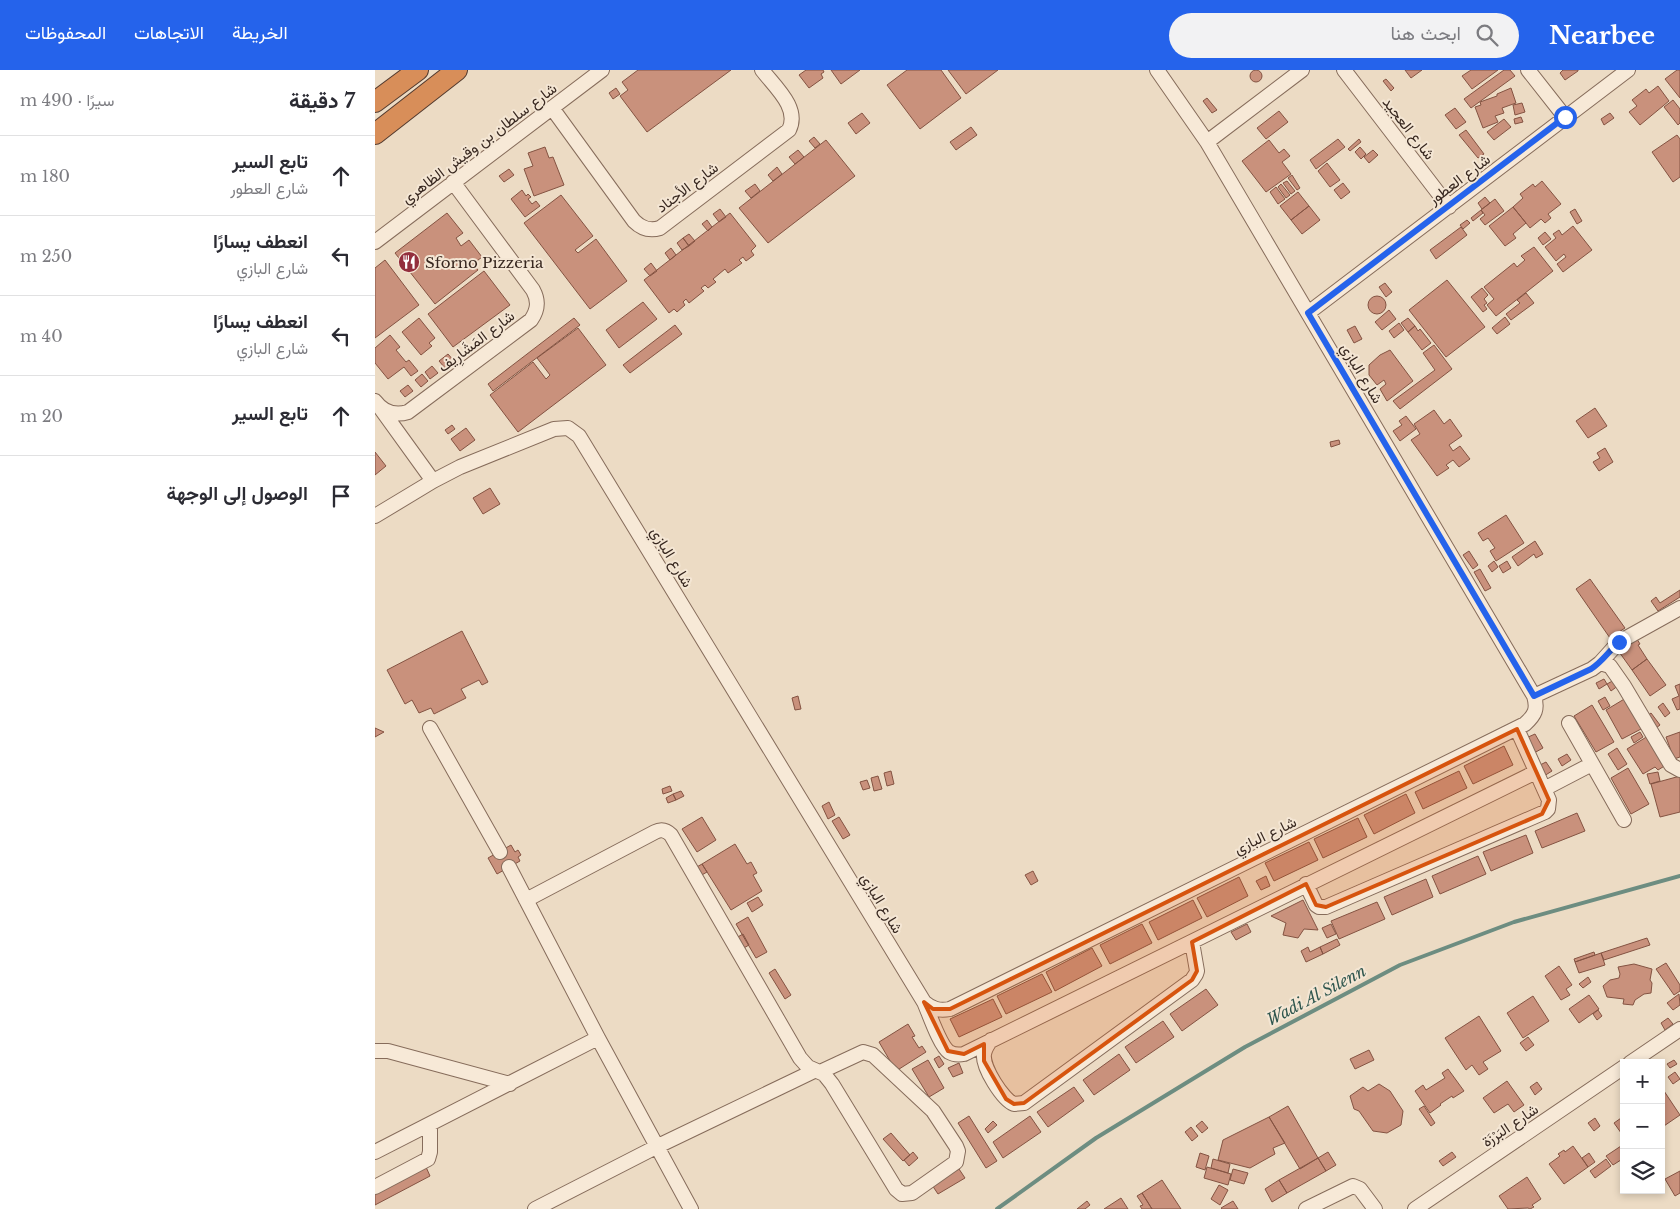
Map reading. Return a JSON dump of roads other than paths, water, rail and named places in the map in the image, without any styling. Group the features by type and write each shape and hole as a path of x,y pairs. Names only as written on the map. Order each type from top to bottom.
{"highway":[{"path":"375,102 418,70"},
{"path":"375,134 457,70"}],"street":[{"name":"شارع سلطان بن وقيش الظاهري","path":"375,242 602,70"},
{"name":"شارع الأجناد","path":"552,108 634,221 643,228 655,230 789,130 793,120 791,109 762,70"},
{"name":"شارع البازي","path":"375,516 433,481 481,458 554,429 568,428 579,436 924,1002 933,1009 950,1009 1525,724 1535,714 1536,702 1534,696 1207,142 1157,70"},
{"path":"1207,142 1302,70"},
{"name":"شارع العجيد","path":"1344,70 1449,207"},
{"path":"1528,70 1565,117"},
{"name":"شارع العطور","path":"1308,313 1629,70"},
{"name":"شارع المَشَارِيف","path":"376,403 385,410 397,414 414,409 531,320 536,311 537,300 533,290 453,182"},
{"path":"376,403 433,481"},
{"path":"1534,696 1591,669 1600,663 1611,648 1619,642 1680,608"},
{"path":"1600,663 1610,666 1671,765 1680,770"},
{"path":"1569,723 1623,820"},
{"path":"430,728 500,852"},
{"path":"1306,884 1316,905 1326,907 1542,814 1548,809 1549,800 1517,728"},
{"path":"1544,789 1592,764"},
{"path":"924,1002 948,1051 956,1055 964,1054 1536,772"},
{"path":"526,900 659,830 668,832 800,1058 808,1067 817,1071 825,1074 898,1192 912,1193 956,1162 958,1157 956,1146 933,1111 873,1055 863,1052 817,1071 658,1146 535,1209"},
{"path":"509,867 598,1038 691,1209"},
{"path":"991,1040 984,1053 985,1067 1006,1100 1014,1104 1024,1103 1192,980 1197,974 1192,942"},
{"path":"1636,1059 1680,1029"},
{"path":"375,1152 598,1038"},
{"path":"375,1051 388,1051 510,1084"},
{"name":"شارع البَرْزَة","path":"1415,1209 1620,1070"},
{"path":"375,1187 428,1159 430,1152 429,1124"},
{"path":"1306,1209 1353,1186 1360,1189 1375,1209"}],"waterway":[{"name":"Wadi Al Silenn","path":"997,1209 1096,1138 1245,1047 1400,965 1514,922 1680,876"}],"place":[{"name":"Sforno Pizzeria","path":"409,262"}]}
